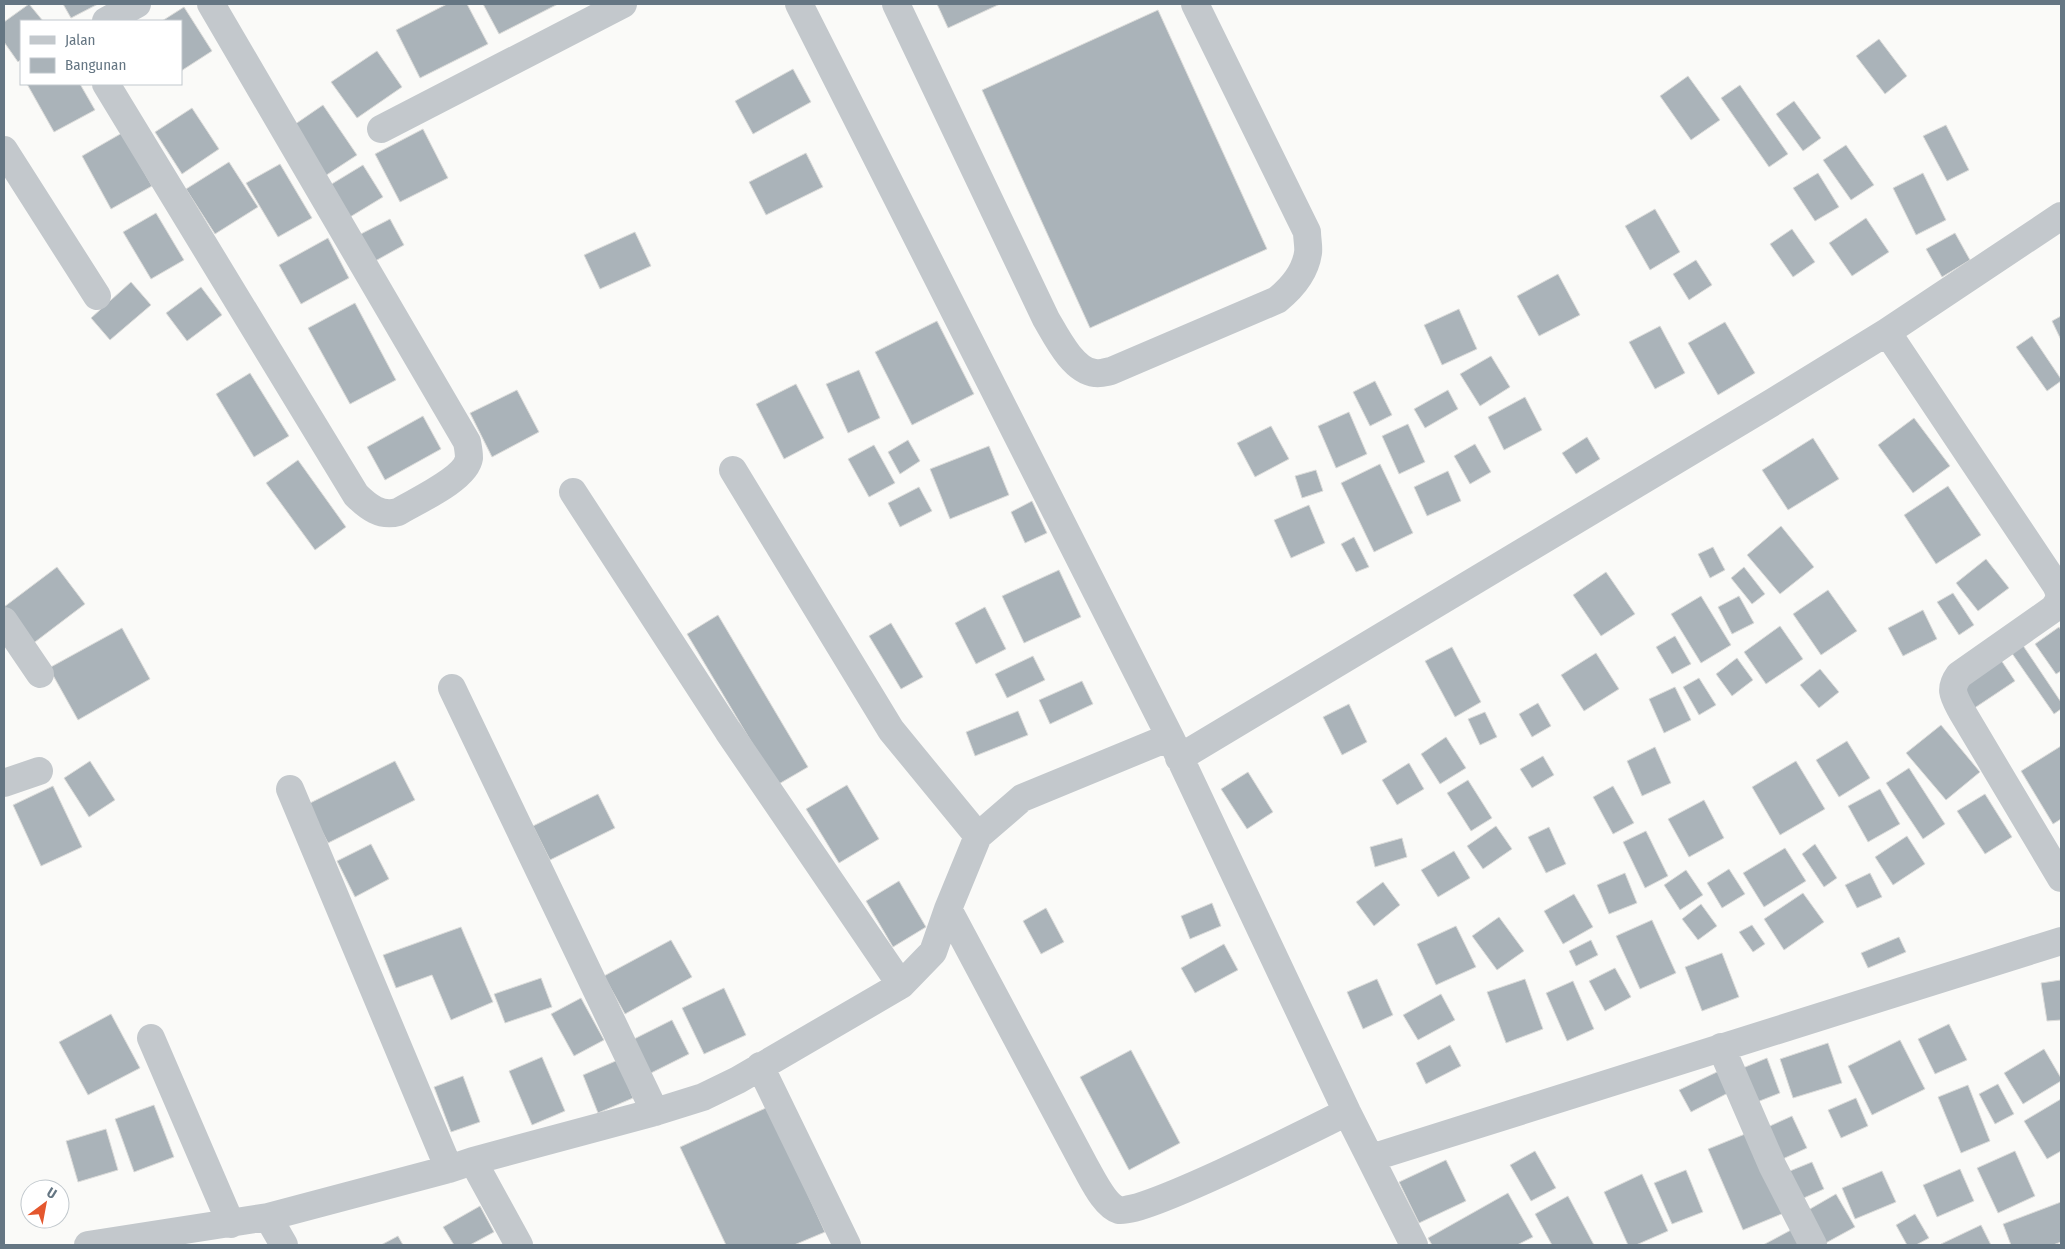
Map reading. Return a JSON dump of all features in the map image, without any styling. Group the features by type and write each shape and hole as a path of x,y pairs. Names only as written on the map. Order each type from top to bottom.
{"street":[{"path":"108,20 137,4"},
{"path":"107,85 356,495 366,506 390,514 398,512 449,483 463,471 469,458 467,442 210,4"},
{"path":"381,129 623,4"},
{"path":"799,4 1174,747 1347,1112 1372,1158 1414,1245"},
{"path":"896,4 1046,319 1067,353 1080,367 1094,373 1111,371 1277,300 1292,287 1302,269 1308,252 1306,232 1195,4"},
{"path":"4,150 97,296"},
{"path":"88,1245 268,1217 655,1112 703,1097 738,1080 901,985 933,952 948,909 978,836 1022,798 1174,747 1887,332 2061,216"},
{"path":"1887,332 2056,585 2060,594 2058,602 2053,609 1959,675 1953,684 1953,695 2061,878"},
{"path":"733,470 891,730 978,836"},
{"path":"573,492 728,731 901,985"},
{"path":"4,621 40,674"},
{"path":"452,688 655,1112"},
{"path":"4,783 39,771"},
{"path":"290,789 461,1165 519,1245"},
{"path":"948,909 1086,1168 1100,1192 1118,1210 1128,1210 1144,1206 1347,1112"},
{"path":"1372,1158 2061,940"},
{"path":"151,1038 231,1224"},
{"path":"1721,1047 1772,1165 1813,1245"},
{"path":"760,1066 847,1245"},
{"path":"268,1217 284,1245"}],"building":[{"path":"29,4 42,20 20,20 20,60 18,62 4,42 4,22"},
{"path":"63,4 98,4 71,18"},
{"path":"447,4 467,4 488,44 420,78 396,30"},
{"path":"483,4 558,4 499,34"},
{"path":"937,4 1000,4 948,28"},
{"path":"184,7 212,51 182,70 182,20 164,20"},
{"path":"1158,10 1267,249 1090,328 982,90"},
{"path":"1879,39 1907,76 1885,94 1856,56"},
{"path":"377,51 402,87 357,118 331,82"},
{"path":"793,69 811,102 753,134 735,101"},
{"path":"1688,76 1720,120 1691,140 1660,96"},
{"path":"28,85 81,85 95,110 54,132"},
{"path":"1740,85 1788,154 1769,167 1721,98"},
{"path":"1794,101 1821,138 1803,151 1776,114"},
{"path":"323,105 357,155 325,176 291,127"},
{"path":"192,108 219,149 182,174 155,132"},
{"path":"1946,125 1969,170 1947,181 1923,136"},
{"path":"423,129 448,178 400,202 375,154"},
{"path":"122,133 152,186 111,209 82,156"},
{"path":"1846,145 1874,185 1851,200 1823,160"},
{"path":"806,153 823,187 766,215 749,182"},
{"path":"229,162 258,207 215,234 186,189"},
{"path":"280,164 312,218 278,237 246,183"},
{"path":"363,165 383,197 350,217 330,185"},
{"path":"1818,173 1839,207 1815,221 1793,188"},
{"path":"1923,173 1946,220 1916,235 1893,188"},
{"path":"1655,209 1680,252 1650,270 1625,226"},
{"path":"156,213 184,260 151,279 123,232"},
{"path":"1866,218 1889,252 1852,276 1829,243"},
{"path":"390,219 404,245 368,265 353,238"},
{"path":"1792,229 1815,262 1793,277 1770,244"},
{"path":"635,232 651,266 600,289 584,255"},
{"path":"1955,233 1970,260 1942,277 1926,249"},
{"path":"328,238 349,278 301,304 279,265"},
{"path":"1696,260 1712,285 1689,300 1673,274"},
{"path":"1558,274 1580,315 1539,336 1517,296"},
{"path":"131,282 151,305 110,340 91,318"},
{"path":"201,287 222,315 187,341 166,313"},
{"path":"355,303 396,380 350,404 308,328"},
{"path":"1459,309 1477,349 1442,365 1424,325"},
{"path":"2061,316 2061,340 2052,321"},
{"path":"937,321 974,394 912,425 875,352"},
{"path":"1725,322 1755,373 1718,395 1688,343"},
{"path":"1660,326 1685,373 1655,389 1629,342"},
{"path":"2032,336 2061,379 2061,381 2047,391 2016,347"},
{"path":"1491,356 1510,387 1480,406 1460,374"},
{"path":"859,370 880,418 848,433 826,384"},
{"path":"250,373 289,436 254,457 216,394"},
{"path":"1375,381 1392,415 1370,426 1353,392"},
{"path":"796,384 824,438 784,459 756,404"},
{"path":"517,390 539,432 492,457 470,413"},
{"path":"1448,390 1458,409 1425,428 1414,409"},
{"path":"1525,397 1542,430 1504,450 1488,417"},
{"path":"1349,412 1367,454 1336,468 1318,426"},
{"path":"423,416 441,449 385,480 367,447"},
{"path":"1914,418 1950,466 1913,493 1878,445"},
{"path":"1408,424 1425,462 1399,474 1382,436"},
{"path":"1271,426 1289,459 1255,477 1237,443"},
{"path":"1587,437 1600,459 1576,474 1562,453"},
{"path":"1813,438 1839,479 1788,510 1762,470"},
{"path":"908,440 920,461 900,474 888,452"},
{"path":"1475,444 1491,472 1470,484 1454,456"},
{"path":"874,445 895,483 869,497 848,459"},
{"path":"989,446 1009,495 950,519 930,469"},
{"path":"298,460 346,527 315,550 266,483"},
{"path":"1380,464 1413,533 1374,552 1341,483"},
{"path":"1316,470 1323,491 1302,498 1295,476"},
{"path":"1448,471 1461,501 1427,516 1414,487"},
{"path":"1948,486 1981,535 1936,564 1904,515"},
{"path":"919,487 932,511 900,527 888,503"},
{"path":"1032,501 1047,533 1025,543 1011,512"},
{"path":"1309,505 1325,543 1291,558 1274,520"},
{"path":"1781,526 1814,567 1780,594 1747,555"},
{"path":"1354,537 1369,567 1356,572 1341,544"},
{"path":"1713,547 1725,570 1710,578 1698,554"},
{"path":"1986,559 2009,588 1978,611 1956,583"},
{"path":"57,567 85,604 31,645 4,607"},
{"path":"1744,567 1765,594 1752,604 1731,578"},
{"path":"1059,570 1081,617 1024,643 1002,596"},
{"path":"1606,572 1635,614 1601,636 1573,595"},
{"path":"1828,590 1857,631 1821,655 1793,614"},
{"path":"1953,593 1974,625 1959,635 1937,602"},
{"path":"1701,596 1731,645 1701,663 1671,614"},
{"path":"1739,596 1754,623 1732,634 1718,607"},
{"path":"985,607 1006,649 976,664 955,623"},
{"path":"1923,610 1937,639 1903,656 1888,628"},
{"path":"718,615 808,767 777,785 687,634"},
{"path":"891,623 923,677 901,689 869,636"},
{"path":"1780,626 1803,659 1766,684 1744,652"},
{"path":"2059,627 2061,630 2061,671 2056,674 2035,644"},
{"path":"122,628 150,679 78,720 49,668"},
{"path":"1675,636 1691,664 1672,674 1656,647"},
{"path":"2022,644 2061,702 2061,709 2054,714 2011,652"},
{"path":"1452,647 1481,702 1455,717 1425,661"},
{"path":"1596,653 1619,689 1584,711 1561,675"},
{"path":"1033,656 1045,680 1007,698 995,674"},
{"path":"1737,658 1753,680 1732,696 1716,674"},
{"path":"2001,660 2015,681 1973,709 1958,688"},
{"path":"1820,669 1839,692 1819,708 1800,685"},
{"path":"1699,678 1716,705 1699,715 1683,687"},
{"path":"1082,681 1093,704 1050,724 1039,700"},
{"path":"1675,687 1691,720 1664,733 1649,699"},
{"path":"1538,703 1551,726 1532,737 1519,714"},
{"path":"1349,704 1367,742 1342,755 1323,717"},
{"path":"1018,711 1028,735 975,756 966,732"},
{"path":"1485,712 1497,737 1480,745 1468,719"},
{"path":"1941,725 1980,772 1946,800 1906,753"},
{"path":"1446,737 1466,768 1440,784 1421,754"},
{"path":"1847,741 1870,778 1839,797 1816,760"},
{"path":"2061,746 2061,819 2053,824 2021,771"},
{"path":"1655,747 1671,783 1642,796 1627,761"},
{"path":"1543,756 1554,775 1532,788 1520,769"},
{"path":"90,761 115,800 89,817 64,778"},
{"path":"395,761 415,800 328,843 308,804"},
{"path":"1796,761 1825,809 1780,835 1752,787"},
{"path":"1409,763 1424,789 1397,805 1382,780"},
{"path":"1909,768 1945,824 1923,839 1886,783"},
{"path":"1248,772 1273,812 1247,829 1221,789"},
{"path":"1468,780 1492,818 1471,831 1447,793"},
{"path":"847,785 879,839 839,863 806,809"},
{"path":"53,786 82,847 41,866 13,805"},
{"path":"1613,786 1634,823 1613,834 1593,797"},
{"path":"1880,789 1900,824 1868,842 1848,806"},
{"path":"598,794 615,828 550,860 533,826"},
{"path":"1985,794 2012,837 1985,854 1957,811"},
{"path":"1704,800 1724,838 1689,857 1668,819"},
{"path":"1496,826 1512,849 1483,869 1467,846"},
{"path":"1549,827 1566,864 1546,873 1528,837"},
{"path":"1646,831 1668,876 1645,888 1623,842"},
{"path":"1907,836 1925,864 1893,885 1875,857"},
{"path":"1402,838 1407,857 1375,867 1370,847"},
{"path":"371,844 389,879 355,897 337,861"},
{"path":"1815,844 1837,878 1824,887 1802,854"},
{"path":"1785,848 1806,881 1764,907 1743,873"},
{"path":"1454,851 1470,878 1438,897 1421,870"},
{"path":"1729,869 1745,894 1722,908 1707,883"},
{"path":"1686,870 1703,895 1680,910 1664,885"},
{"path":"1625,873 1637,903 1609,914 1597,885"},
{"path":"1870,873 1882,897 1857,908 1845,885"},
{"path":"899,881 926,927 893,947 866,901"},
{"path":"1383,882 1400,905 1374,926 1356,902"},
{"path":"1803,893 1824,922 1784,950 1764,919"},
{"path":"1574,894 1593,927 1563,944 1544,911"},
{"path":"1212,903 1221,926 1190,939 1181,916"},
{"path":"1701,904 1717,926 1698,940 1682,919"},
{"path":"1046,908 1064,942 1041,954 1023,921"},
{"path":"1499,917 1524,951 1497,970 1472,936"},
{"path":"1652,920 1676,973 1640,989 1616,936"},
{"path":"1752,925 1765,944 1753,952 1739,932"},
{"path":"1456,926 1476,967 1436,985 1417,944"},
{"path":"461,927 493,1002 451,1020 432,975 396,988 383,955"},
{"path":"1899,937 1906,952 1868,968 1861,953"},
{"path":"671,940 692,977 625,1014 604,976"},
{"path":"1591,940 1598,955 1576,966 1569,951"},
{"path":"1224,944 1238,970 1195,993 1181,968"},
{"path":"1722,953 1739,997 1702,1011 1685,967"},
{"path":"1615,968 1631,997 1605,1011 1589,981"},
{"path":"541,978 552,1007 505,1023 494,994"},
{"path":"1377,979 1393,1015 1363,1029 1347,992"},
{"path":"1525,979 1543,1029 1506,1043 1487,992"},
{"path":"2061,980 2061,1020 2047,1021 2041,983"},
{"path":"1573,981 1594,1029 1567,1041 1546,993"},
{"path":"724,988 746,1035 704,1054 682,1008"},
{"path":"1441,994 1455,1020 1418,1040 1403,1015"},
{"path":"581,998 604,1040 574,1056 551,1014"},
{"path":"111,1014 140,1068 88,1095 59,1042"},
{"path":"672,1020 689,1054 649,1074 632,1040"},
{"path":"1949,1024 1967,1060 1935,1074 1918,1039"},
{"path":"1900,1040 1925,1089 1872,1115 1848,1066"},
{"path":"1828,1043 1842,1083 1793,1098 1780,1059"},
{"path":"1450,1045 1461,1066 1426,1084 1416,1063"},
{"path":"2044,1049 2061,1081 2023,1104 2004,1073"},
{"path":"1131,1050 1180,1143 1129,1170 1080,1077"},
{"path":"542,1057 565,1111 532,1125 509,1071"},
{"path":"1767,1058 1780,1093 1752,1104 1738,1070"},
{"path":"618,1060 633,1098 598,1113 583,1075"},
{"path":"1719,1071 1730,1092 1691,1112 1679,1090"},
{"path":"463,1076 480,1122 451,1132 434,1087"},
{"path":"1998,1084 2014,1114 1995,1124 1979,1094"},
{"path":"1968,1085 1990,1141 1961,1153 1938,1097"},
{"path":"1856,1098 1868,1126 1841,1138 1828,1110"},
{"path":"2061,1099 2061,1151 2047,1159 2024,1121"},
{"path":"154,1105 174,1157 134,1172 115,1119"},
{"path":"768,1107 825,1232 794,1245 726,1245 680,1147"},
{"path":"1792,1116 1807,1148 1776,1162 1761,1130"},
{"path":"106,1129 118,1170 78,1182 66,1141"},
{"path":"1750,1132 1784,1213 1743,1230 1708,1149"},
{"path":"1535,1151 1556,1188 1531,1201 1510,1165"},
{"path":"2015,1151 2035,1196 1998,1213 1977,1168"},
{"path":"1446,1160 1466,1201 1419,1223 1399,1182"},
{"path":"1812,1162 1824,1189 1797,1201 1785,1173"},
{"path":"1960,1169 1974,1201 1937,1217 1923,1185"},
{"path":"1686,1170 1703,1212 1672,1224 1654,1183"},
{"path":"1882,1171 1896,1202 1855,1219 1842,1188"},
{"path":"1642,1174 1668,1231 1636,1245 1628,1245 1604,1192"},
{"path":"1508,1193 1533,1237 1517,1245 1432,1245 1428,1238"},
{"path":"1836,1194 1855,1227 1822,1245 1803,1213"},
{"path":"1568,1196 1594,1245 1552,1245 1535,1214"},
{"path":"2061,1202 2061,1242 2053,1245 2011,1245 2003,1224"},
{"path":"480,1206 494,1232 470,1245 454,1245 443,1227"},
{"path":"1915,1214 1929,1238 1916,1245 1907,1245 1896,1225"},
{"path":"1981,1225 1991,1245 1941,1245 1941,1244"},
{"path":"1791,1230 1799,1245 1763,1245"},
{"path":"398,1236 403,1245 381,1245"}]}
